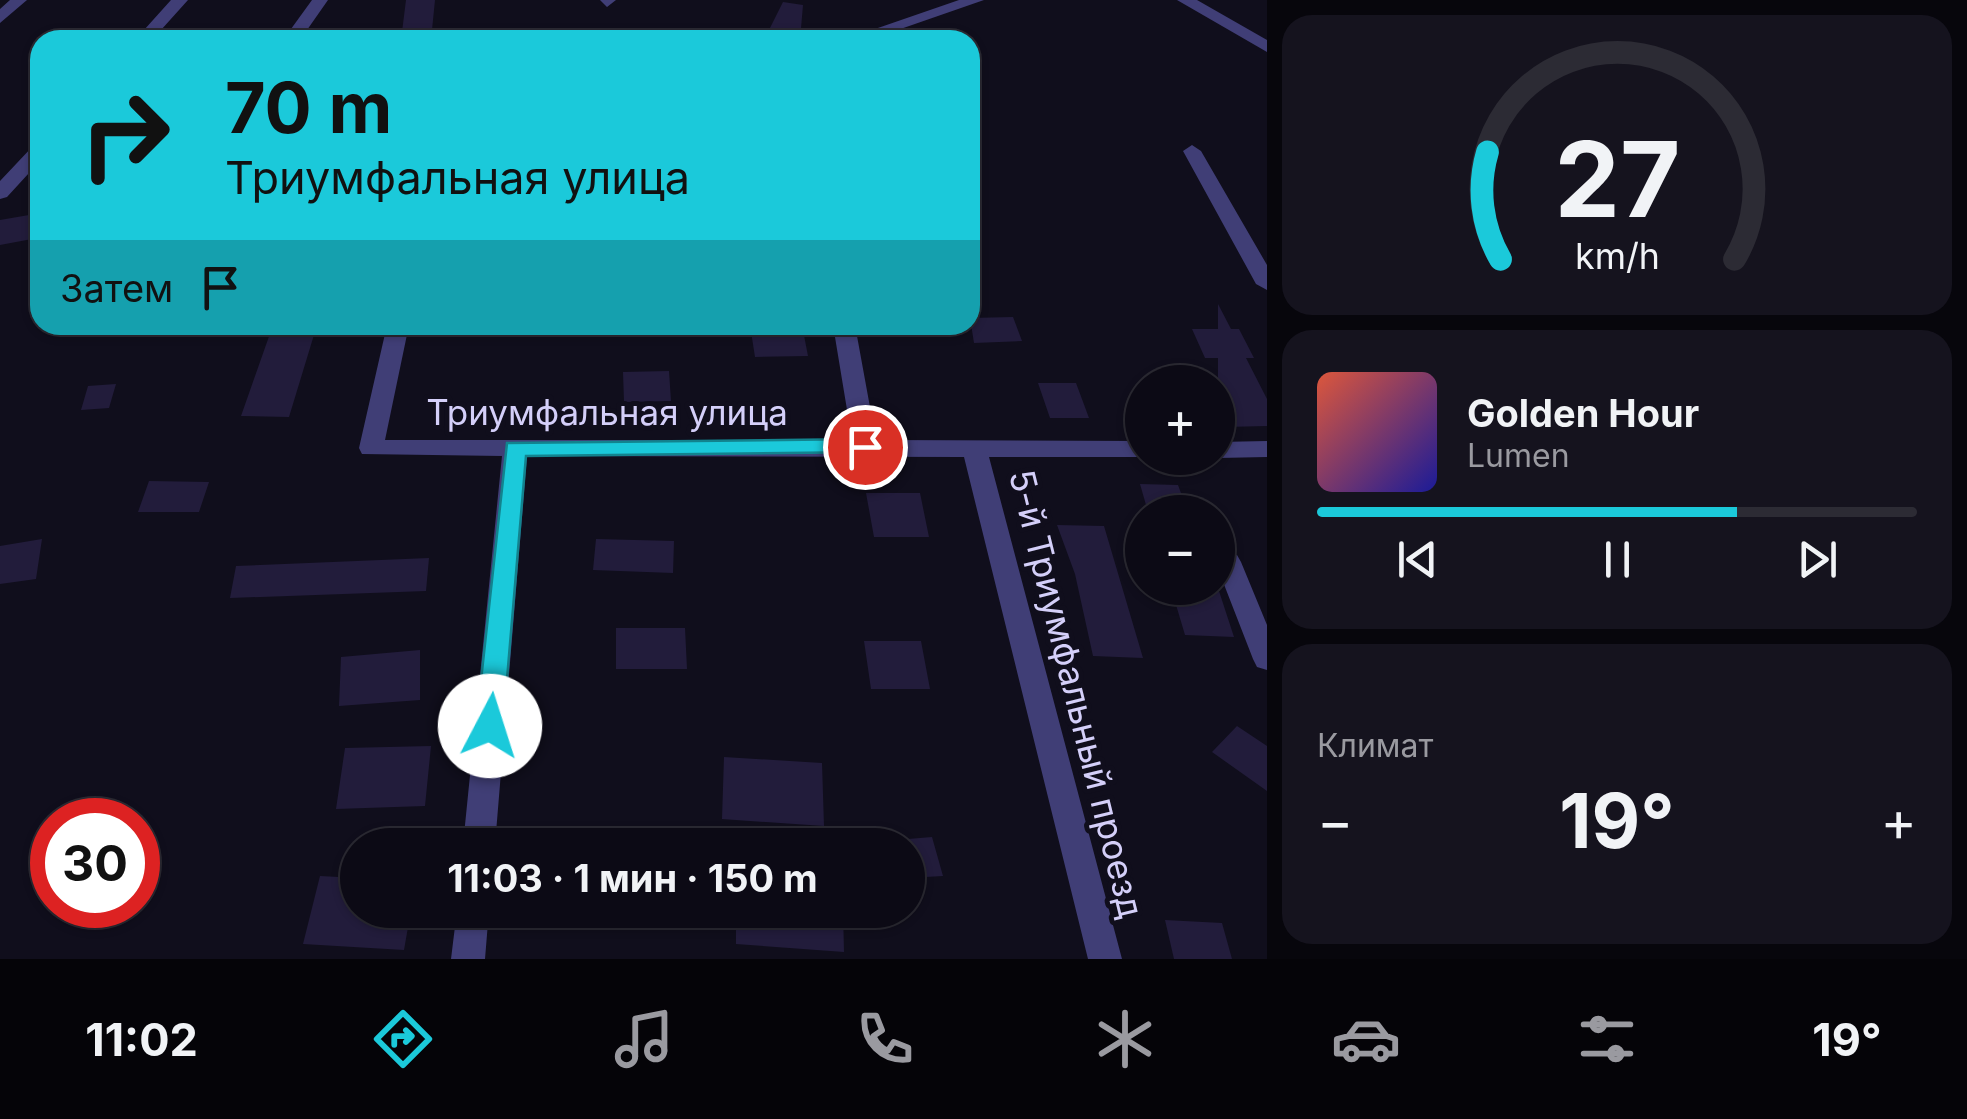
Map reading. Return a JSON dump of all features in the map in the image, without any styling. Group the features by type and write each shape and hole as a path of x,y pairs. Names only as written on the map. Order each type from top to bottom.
{"street":[{"path":"0,18 19,0"},
{"path":"152,30 180,0"},
{"path":"298,30 320,0"},
{"path":"884,29 976,0"},
{"path":"1185,0 1267,47"},
{"path":"1192,150 1267,284"},
{"path":"0,193 30,161"},
{"name":"Триумфальная улица","path":"396,335 371,448 1125,450"},
{"path":"846,335 865,447"},
{"name":"5-й Триумфальный проезд","path":"974,447 1105,959"},
{"path":"480,828 515,448"},
{"path":"1235,450 1267,449"},
{"path":"1235,579 1267,659"},
{"path":"468,959 471,928"}],"building":[{"path":"406,0 435,0 432,30 402,30"},
{"path":"783,2 803,5 801,30 769,30"},
{"path":"29,215 30,239 0,245 0,220"},
{"path":"1218,304 1231,329 1239,329 1254,358 1246,358 1267,399 1267,426 1235,427 1235,365 1218,365 1218,358 1205,358 1192,329 1218,329"},
{"path":"1013,317 1022,341 974,343 973,335 980,335 980,318"},
{"path":"269,335 314,335 289,417 241,416"},
{"path":"752,335 804,335 808,356 755,357"},
{"path":"669,371 671,401 624,402 623,372"},
{"path":"1038,383 1076,383 1089,418 1050,418"},
{"path":"116,384 109,408 81,410 88,386"},
{"path":"149,481 209,482 199,512 138,512"},
{"path":"1140,484 1178,485 1182,495 1143,495"},
{"path":"866,493 920,493 929,537 874,537"},
{"path":"1057,525 1104,526 1143,658 1093,656 1075,574"},
{"path":"42,539 36,579 0,584 0,546"},
{"path":"596,539 674,541 673,573 593,570"},
{"path":"429,558 426,591 230,598 236,566"},
{"path":"1176,605 1224,605 1234,637 1185,635"},
{"path":"616,628 685,628 687,669 616,669"},
{"path":"864,641 921,641 930,689 871,689"},
{"path":"420,650 420,700 339,706 341,657"},
{"path":"1237,726 1267,746 1267,791 1212,752"},
{"path":"431,746 425,806 336,809 345,748"},
{"path":"724,757 822,763 824,826 722,819"},
{"path":"932,837 943,876 925,877 925,838"},
{"path":"320,876 340,877 340,928 408,928 404,950 303,944"},
{"path":"1165,920 1222,923 1232,959 1174,959"},
{"path":"736,928 843,928 844,952 736,944"}],"route":[{"path":"490,726 515,448 865,447"}]}
